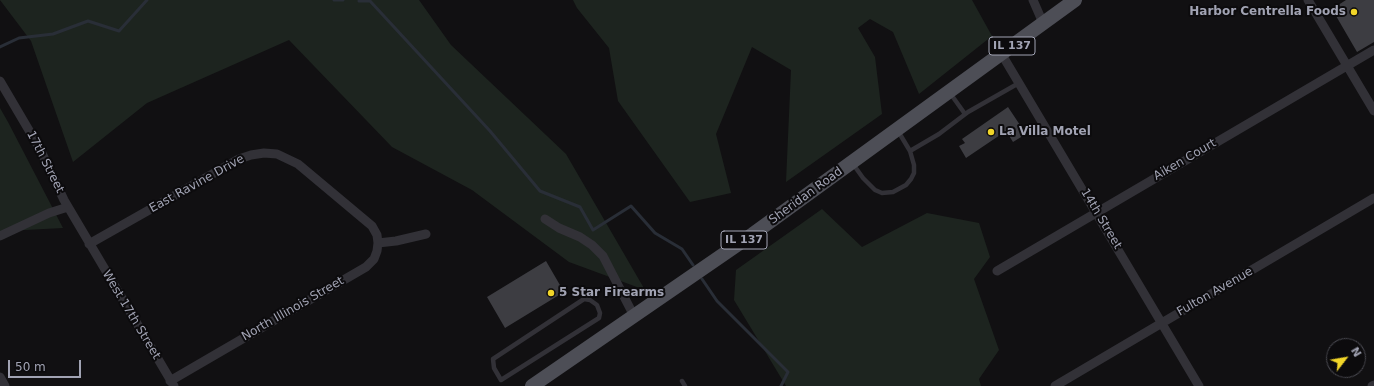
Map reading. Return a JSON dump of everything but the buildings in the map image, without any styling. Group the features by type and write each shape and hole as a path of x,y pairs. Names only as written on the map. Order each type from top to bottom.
{"main road":[{"name":"Sheridan Road","path":"540,384 852,163 948,91 1075,0"}],"street":[{"path":"1033,0 1043,23"},
{"path":"1308,0 1348,64 1374,110"},
{"name":"Aiken Court","path":"997,271 1374,50"},
{"name":"14th Street","path":"1001,53 1199,386"},
{"name":"17th Street","path":"0,81 40,149 68,207 89,244"},
{"name":"East Ravine Drive","path":"89,244 239,159 251,154 264,153 277,154 298,164 372,226 377,235 378,242"},
{"name":"Fulton Avenue","path":"1055,386 1374,198"},
{"path":"0,236 49,213 68,207"},
{"path":"545,219 559,228 580,237 592,245 603,256 634,316"},
{"path":"378,242 396,241 426,234"},
{"name":"North Illinois Street","path":"172,383 366,267 374,259 378,242"},
{"name":"West 17th Street","path":"89,244 172,383"},
{"path":"0,377 5,386"}],"lane":[{"path":"910,151 939,134 965,114 1019,83"},
{"path":"948,91 965,114"},
{"path":"852,163 863,178 875,190 882,193 893,192 906,185 914,173 914,165 910,151 897,129"},
{"path":"501,380 599,318 600,312 597,305 590,300 584,299 493,359 494,368 501,380 505,386"},
{"path":"682,381 685,386"}],"shaded area":[{"path":"0,0 419,0 451,45 566,154 645,290 569,262 472,190 392,147 289,40 147,103 73,162 31,41"},
{"path":"573,0 972,0 992,36 919,94 893,32 870,19 858,28 875,57 882,114 786,182 791,70 752,47 716,134 731,193 690,202 618,101 609,48 577,8"},
{"path":"0,108 63,228 6,231 0,234"},
{"path":"822,209 862,247 927,213 979,223 990,257 974,279 999,350 979,379 981,386 786,386 734,300 736,270"}],"waterway":[{"path":"0,47 19,38 53,34 88,21 119,31 147,0"},
{"path":"334,0 343,0"},
{"path":"359,1 370,1 490,131 540,191 580,207 593,230 631,206 655,233 682,249 693,265"},
{"path":"702,279 717,301 788,372 781,386"}],"place":[{"name":"Harbor Centrella Foods","path":"1354,12"},
{"name":"La Villa Motel","path":"991,132"},
{"name":"5 Star Firearms","path":"551,293"}]}
